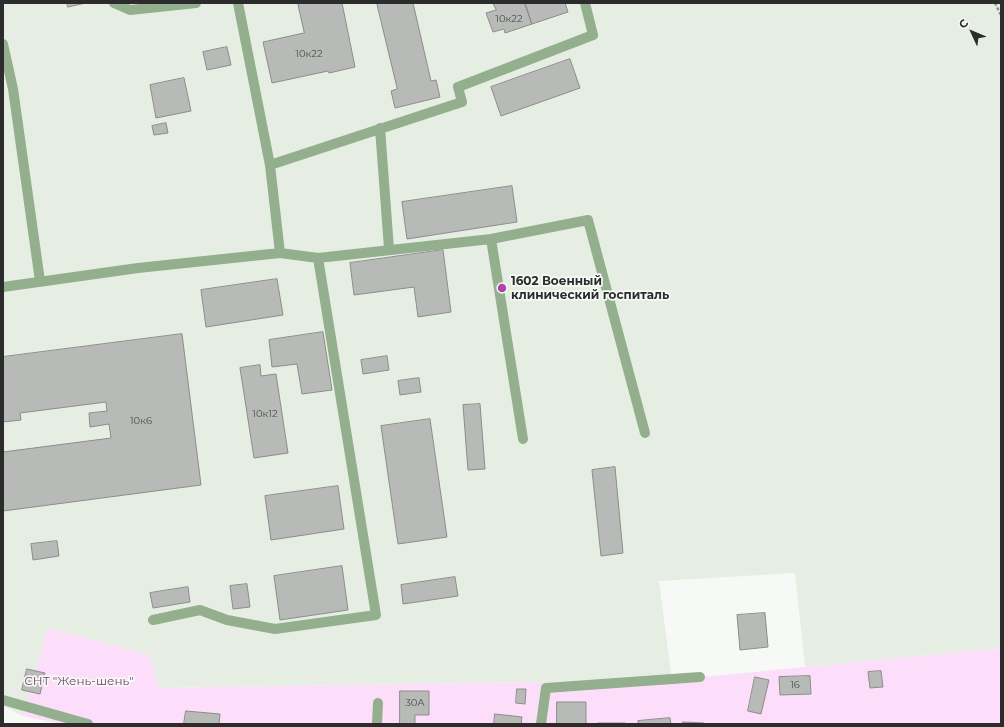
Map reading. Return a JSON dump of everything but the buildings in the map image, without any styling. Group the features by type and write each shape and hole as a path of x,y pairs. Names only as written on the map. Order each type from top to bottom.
{"lane":[{"path":"114,3 130,10 196,3"},
{"path":"238,3 270,165 280,253"},
{"path":"270,165 462,102 458,87 594,35 586,3"},
{"path":"3,44 8,90 40,281"},
{"path":"380,128 389,249"},
{"path":"3,287 138,268 280,253 318,258 491,239 588,220 645,433"},
{"path":"491,239 524,439"},
{"path":"153,620 200,610 227,620 275,629 376,615 318,258"},
{"path":"541,724 546,688 700,677"},
{"path":"3,700 88,724"},
{"path":"377,724 378,703"}],"path":[{"path":"995,3 1001,15"}],"shaded area":[{"name":"1602 Военный клинический госпиталь","path":"3,3 1001,3 1001,648 805,667 795,573 659,581 672,680 158,688 49,628 23,716 3,706"}],"green space":[{"name":"СНТ \"Жень-шень\"","path":"48,628 150,655 158,688 672,680 1001,648 1001,724 62,724 23,716"}],"place":[{"name":"1602 Военный клинический госпиталь","path":"502,288"}]}
